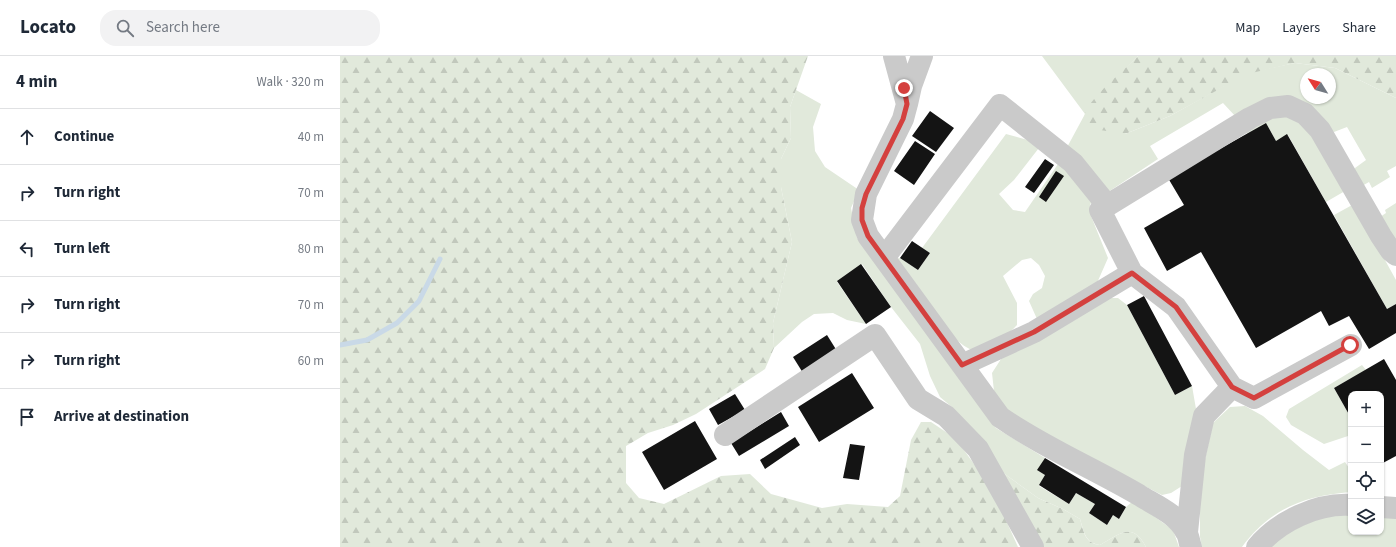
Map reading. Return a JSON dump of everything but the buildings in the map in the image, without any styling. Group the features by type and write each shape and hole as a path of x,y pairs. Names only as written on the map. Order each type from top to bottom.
{"street":[{"path":"894,56 907,104"},
{"path":"922,56 911,86 903,119 866,194 862,208 862,220 865,230 1000,417 1020,431 1110,478 1163,509 1173,517 1189,540"},
{"path":"884,258 1000,105 1073,163 1107,205"},
{"path":"1350,345 1254,398 1232,387 1176,307 1132,273 1100,210 1250,118 1270,108 1288,106 1305,114 1320,130 1381,236 1391,251 1396,255"},
{"path":"962,365 1034,332 1132,273"},
{"path":"725,435 875,335 918,399 946,416 978,449 1033,547"},
{"path":"1189,540 1195,455 1204,416 1232,387"},
{"path":"1257,547 1280,526 1297,517 1320,508 1348,505"},
{"path":"1384,507 1396,508"}],"green space":[{"path":"340,56 808,56 790,107 791,138 781,159 781,187 792,242 773,323 774,348 765,369 696,414 673,425 648,433 626,446 626,483 639,498 664,504 721,476 750,474 771,494 822,508 847,504 888,507 900,496 911,440 921,422 931,422 955,438 991,487 1018,547 340,547"},
{"path":"1042,56 1138,56 1093,101 1125,134 1170,116 1247,73 1295,63 1335,68 1300,68 1300,104 1336,104 1336,68 1396,98 1396,166 1387,171 1390,177 1372,188 1369,182 1362,186 1355,173 1355,168 1366,160 1347,127 1334,132 1330,130 1320,115 1236,117 1223,103 1150,146 1158,159 1090,204 1091,216 1108,258 1097,283 1037,319 1029,301 1033,294 1042,288 1045,276 1039,265 1031,258 1022,260 1003,276 1017,303 1017,325 1004,337 987,348 977,351 967,348 944,327 895,259 900,258 918,270 930,253 922,248 1006,134 1042,144 1014,180 999,194 1013,210 1025,212 1058,164 1085,114"},
{"path":"1138,56 1396,56 1396,98 1336,68 1295,63 1247,74 1170,116 1125,134 1088,128 1085,121 1085,113 1088,106 1109,83"},
{"path":"796,90 821,104 813,127 815,151 825,167 859,190 851,208 857,238 996,428 1045,458 1038,470 1045,475 1039,486 1069,504 1076,493 1095,504 1089,513 1107,525 1113,515 1119,519 1126,507 1133,501 1173,530 1179,547 1146,547 1136,534 1131,532 1120,534 1100,545 1095,544 1086,536 1080,519 1063,509 1038,498 995,467 953,408 940,397 930,376 920,344 891,307 862,264 837,282 866,324 847,320 833,313 814,314 802,322 774,348 773,323 792,242 781,187 781,159 791,138 790,107"},
{"path":"1280,114 1306,124 1345,191 1326,202 1288,135 1276,141 1266,123 1247,134 1244,130"},
{"path":"1396,203 1396,241 1380,217 1386,213 1385,210"},
{"path":"1354,204 1396,280 1396,304 1387,309 1334,215"},
{"path":"1105,298 1118,298 1127,305 1175,395 1192,386 1196,409 1182,486 1171,493 1162,495 1007,416 994,391 992,373 1001,359"},
{"path":"1362,365 1366,370 1334,388 1348,413 1348,436 1324,444 1291,425 1286,417 1289,409"},
{"path":"1245,406 1263,416 1329,470 1345,462 1348,466 1348,492 1318,497 1290,506 1265,523 1242,547 1202,547 1200,537 1200,496 1202,473 1213,423 1230,407"},
{"path":"995,467 1038,498 1063,509 1080,519 1086,536 1091,542 1100,545 1120,534 1131,532 1136,534 1141,539 1146,547 1041,547"},
{"path":"1348,515 1348,535 1384,535 1384,515 1396,515 1396,547 1269,547 1282,535 1323,516"}],"waterway":[{"path":"340,345 367,340 397,323 419,301 440,259"}],"route":[{"path":"904,88 907,104 903,119 866,194 862,208 862,220 868,236 962,365 1034,332 1132,273 1176,307 1232,387 1254,398 1350,345"}]}
